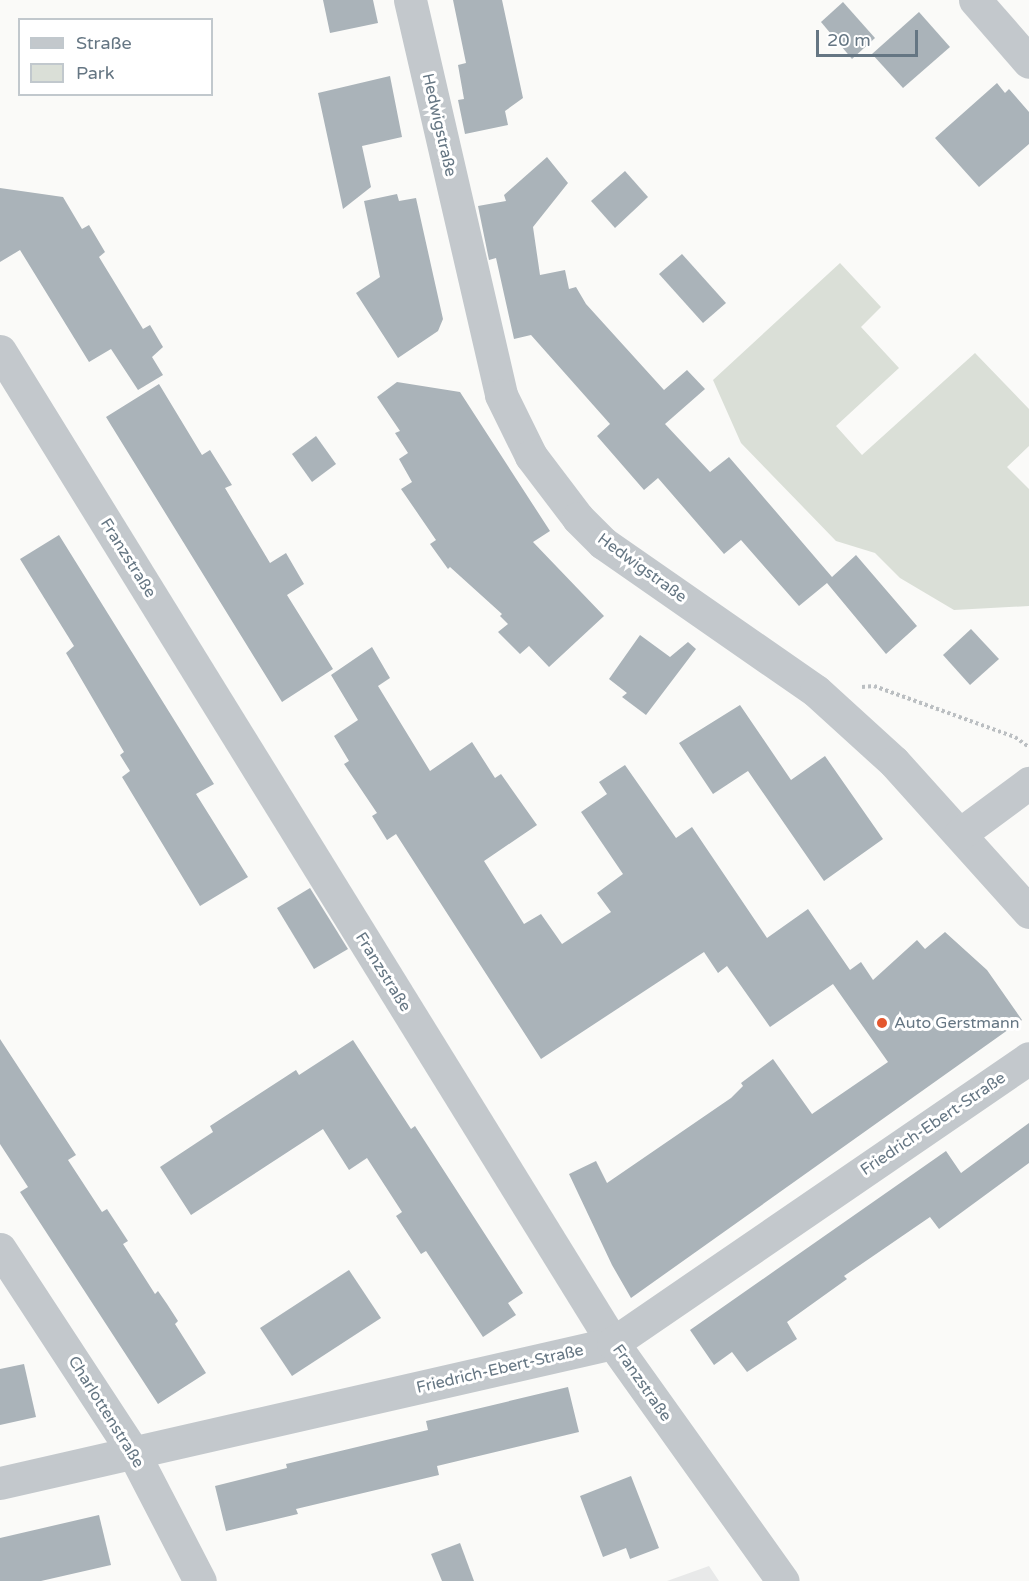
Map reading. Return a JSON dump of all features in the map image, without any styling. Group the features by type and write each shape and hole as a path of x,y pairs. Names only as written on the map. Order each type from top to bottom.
{"street":[{"name":"Hedwigstraße","path":"410,0 501,394 531,456 578,518 603,543 816,691 894,762 1029,912"},
{"path":"975,0 1029,62"},
{"name":"Franzstraße","path":"0,351 613,1343 783,1581"},
{"path":"960,834 1029,783"},
{"name":"Friedrich-Ebert-Straße","path":"0,1483 613,1343 1029,1058"},
{"name":"Charlottenstraße","path":"0,1249 134,1452 200,1581"}],"path":[{"path":"816,691 874,686 1015,737 1029,747"}],"shaded area":[{"path":"709,1566 719,1581 667,1581"}],"green space":[{"path":"840,263 881,307 861,327 899,368 836,426 862,455 975,353 1029,409 1029,446 1007,467 1029,489 1029,606 954,610 900,578 875,553 836,541 741,443 713,380"}],"building":[{"path":"323,0 373,0 378,23 330,33"},
{"path":"453,0 502,0 523,98 505,111 508,125 465,134 458,100 464,99 458,65 466,63"},
{"path":"843,2 875,38 852,59 821,22"},
{"path":"919,12 950,47 903,88 872,54"},
{"path":"390,76 402,137 362,146 371,187 343,209 318,93"},
{"path":"997,83 1005,93 1009,89 1029,112 1029,144 979,187 935,138"},
{"path":"547,157 568,183 533,227 540,275 565,270 569,289 576,287 586,304 664,390 687,370 705,389 665,424 710,472 729,457 832,577 856,555 917,626 886,654 827,583 799,606 741,540 724,554 658,478 644,490 597,436 610,424 531,335 514,339 496,258 489,260 478,206 506,201 504,195"},
{"path":"625,171 648,197 615,228 591,201"},
{"path":"0,188 63,197 82,229 89,225 105,252 99,257 143,329 150,325 163,347 152,357 163,375 138,390 111,349 89,362 20,250 0,262"},
{"path":"397,194 399,201 416,198 443,319 438,331 398,358 356,293 380,277 364,201"},
{"path":"682,254 726,303 703,323 659,274"},
{"path":"397,382 460,392 550,531 533,542 604,616 549,667 529,646 520,654 498,632 508,624 500,616 502,614 450,567 448,569 430,544 436,540 401,489 412,482 399,459 408,453 395,433 400,431 377,397"},
{"path":"159,384 202,455 210,450 232,485 225,488 270,563 286,553 304,584 287,595 333,669 282,702 106,417"},
{"path":"316,436 336,464 312,482 292,454"},
{"path":"59,535 214,784 196,794 248,877 200,906 122,777 130,771 120,755 124,752 66,653 74,646 20,559"},
{"path":"971,629 999,659 970,685 943,655"},
{"path":"640,635 670,657 688,642 696,649 646,715 622,697 627,693 609,679"},
{"path":"372,647 390,678 378,686 430,771 472,742 495,778 501,774 537,825 484,861 524,924 541,914 562,944 611,912 597,893 623,874 581,812 607,794 599,782 625,765 676,838 692,827 767,938 808,909 850,970 861,962 873,980 917,940 925,949 945,932 987,970 1022,1020 631,1298 612,1265 569,1174 596,1161 607,1183 731,1098 743,1086 741,1083 773,1059 812,1114 888,1062 833,984 770,1027 727,966 718,973 704,952 541,1059 396,834 387,840 372,816 377,813 344,764 349,761 334,736 358,720 331,675"},
{"path":"740,705 791,780 825,756 883,839 824,881 748,771 713,794 679,743"},
{"path":"310,888 348,949 314,969 277,908"},
{"path":"0,1039 76,1155 68,1160 102,1212 107,1209 128,1241 123,1244 155,1294 158,1291 178,1321 175,1324 206,1373 158,1404 20,1192 28,1187 0,1144"},
{"path":"353,1040 411,1129 415,1126 523,1293 508,1303 516,1315 483,1337 426,1251 421,1254 396,1216 402,1212 367,1158 349,1170 323,1129 191,1215 160,1167 213,1132 210,1126 296,1070 299,1075"},
{"path":"1029,1123 1029,1163 939,1229 930,1217 844,1276 847,1279 787,1322 797,1339 747,1372 732,1352 714,1365 690,1330 946,1151 961,1173"},
{"path":"349,1270 381,1318 292,1376 260,1328"},
{"path":"24,1364 36,1417 0,1425 0,1369"},
{"path":"568,1387 579,1432 437,1466 439,1475 296,1509 298,1514 226,1531 215,1486 287,1468 286,1464 428,1430 426,1421"},
{"path":"631,1476 659,1548 630,1559 626,1548 603,1557 580,1496"},
{"path":"99,1515 111,1565 41,1581 0,1581 0,1538"},
{"path":"460,1543 474,1581 442,1581 431,1554"}],"place":[{"name":"Auto Gerstmann","path":"882,1023"}]}
